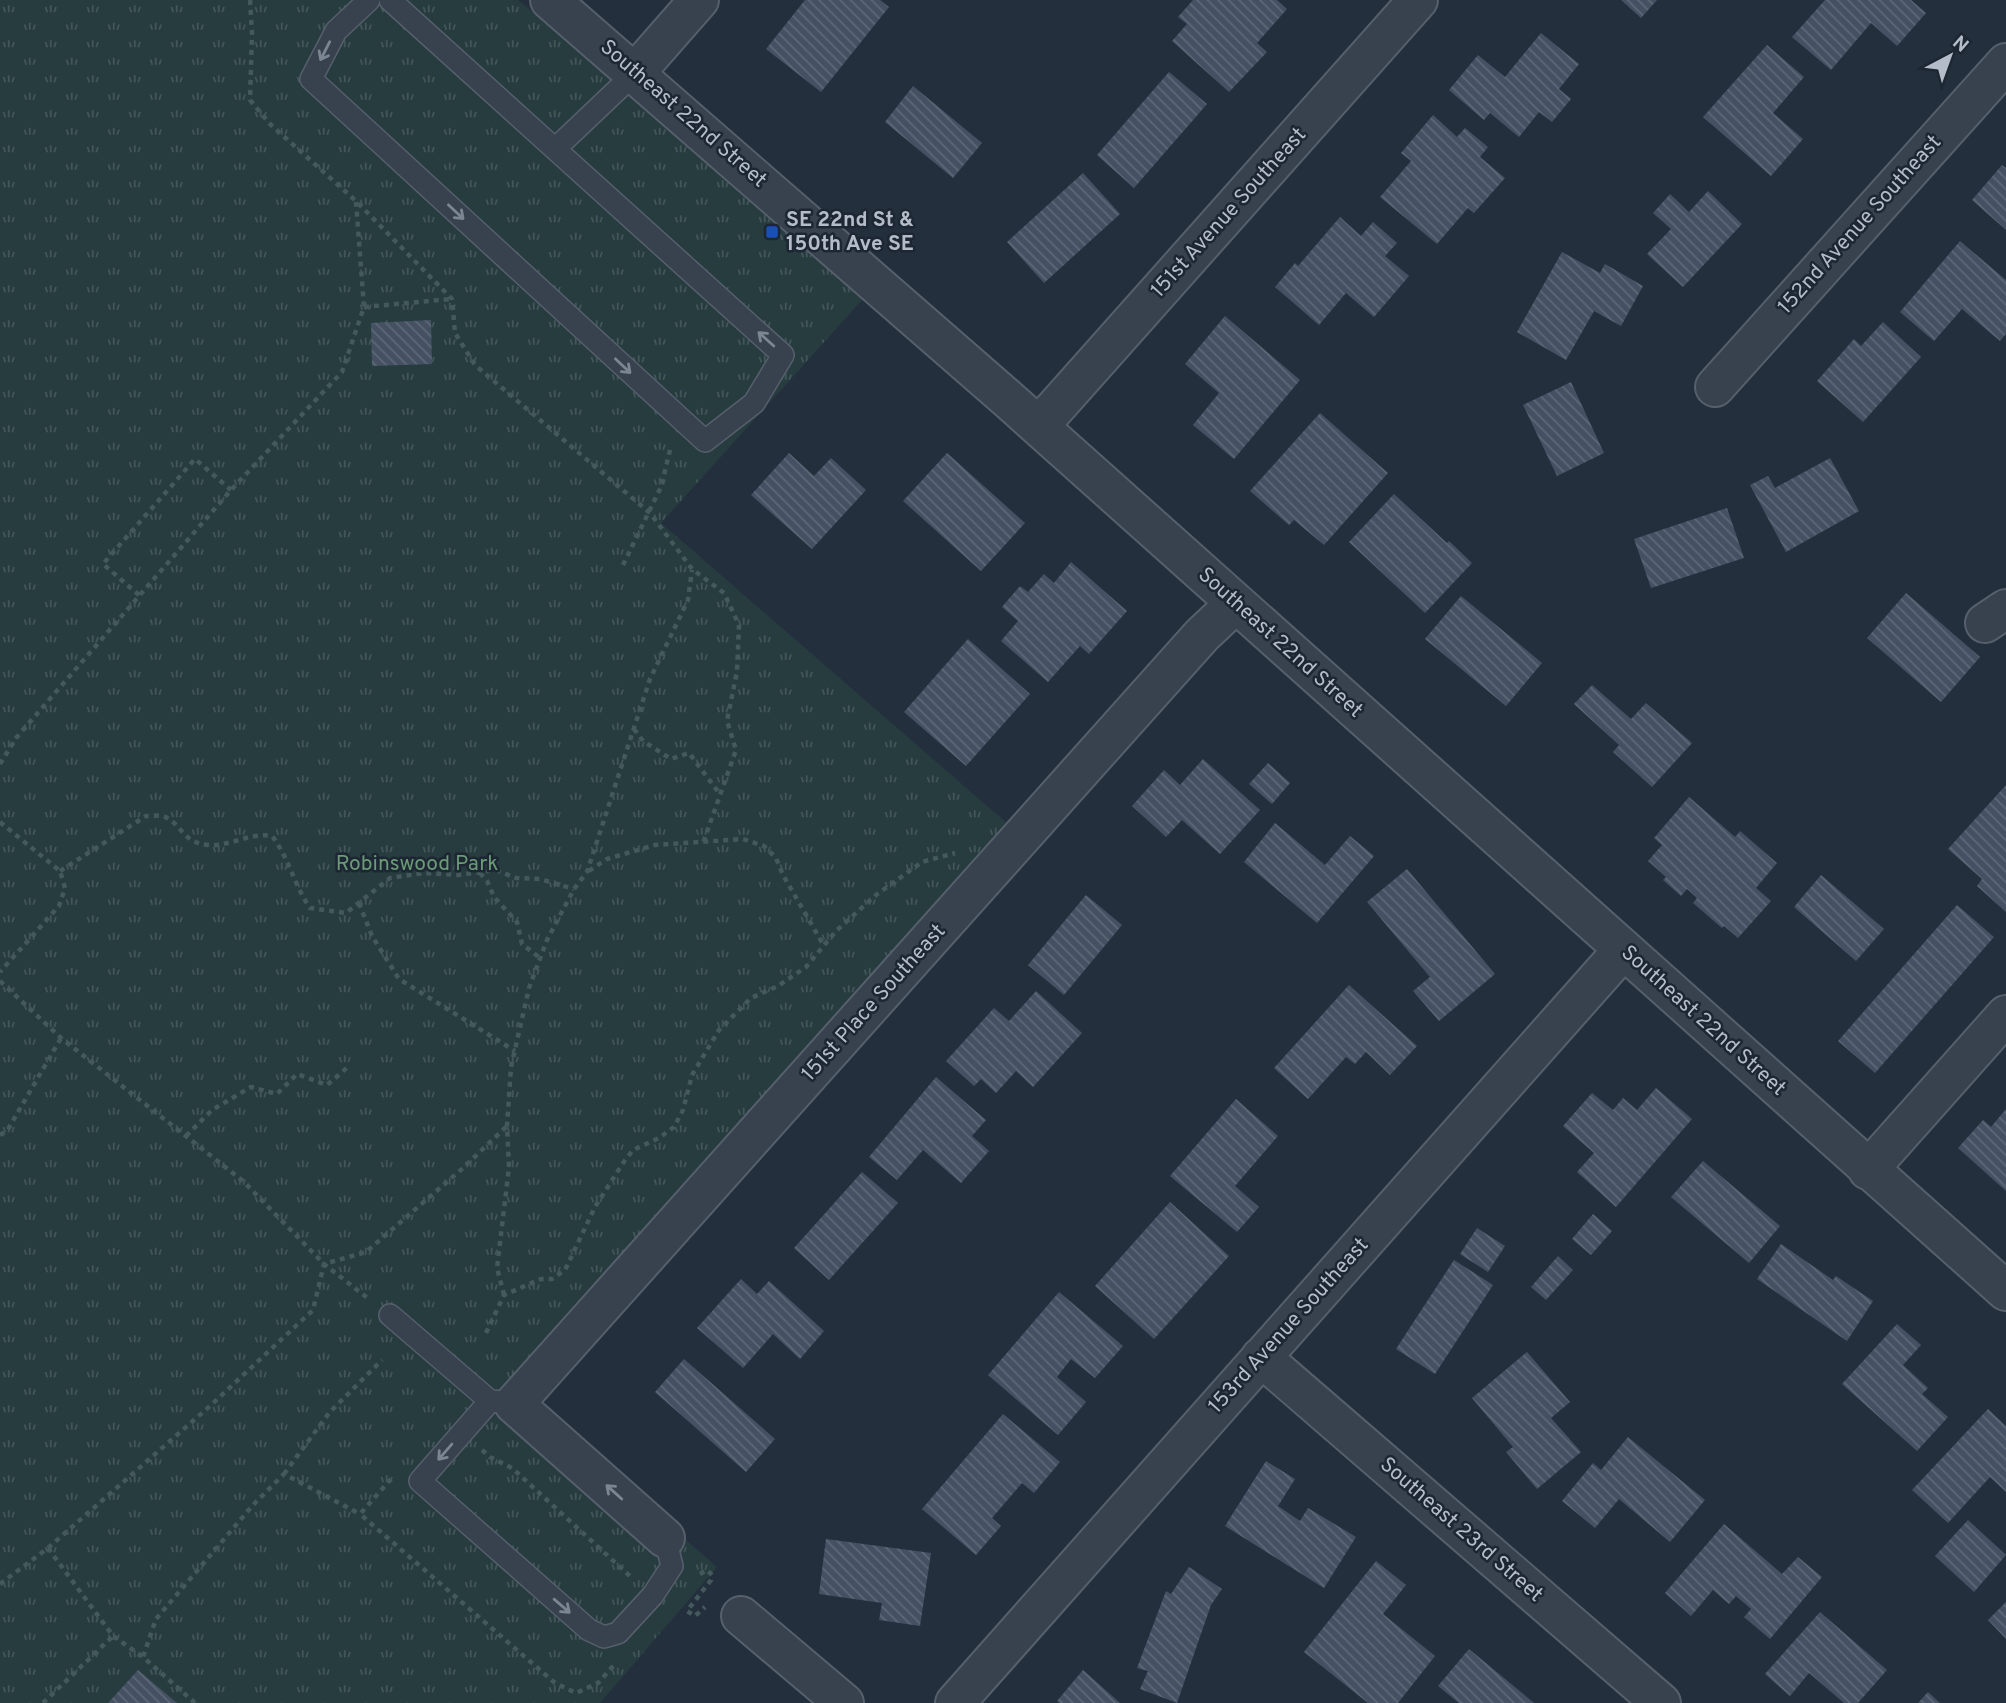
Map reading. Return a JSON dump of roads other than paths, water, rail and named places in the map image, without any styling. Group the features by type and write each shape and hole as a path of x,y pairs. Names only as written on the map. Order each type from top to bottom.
{"street":[{"name":"Southeast 22nd Street","path":"550,0 1039,426 2006,1291"},
{"path":"635,73 699,0"},
{"name":"151st Avenue Southeast","path":"1039,426 1418,0"},
{"name":"152nd Avenue Southeast","path":"1715,387 2006,63"},
{"name":"151st Place Southeast","path":"502,1402 1202,635 1235,604"},
{"name":"153rd Avenue Southeast","path":"955,1703 1623,950"},
{"path":"1868,1170 2006,1016"},
{"name":"Southeast 23rd Street","path":"1261,1357 1661,1703"},
{"path":"502,1402 665,1538"},
{"path":"741,1616 844,1703"}],"lane":[{"path":"369,0 336,31 311,79 705,441 754,403 783,355 390,0"},
{"path":"555,149 635,73"},
{"path":"390,1315 502,1402 420,1482 589,1630 604,1637 618,1633 653,1595 672,1566 665,1538"}],"place":[{"name":"SE 22nd St & 150th Ave SE","path":"772,232"}],"park label":[{"name":"Robinswood Park","path":"417,864"}]}
